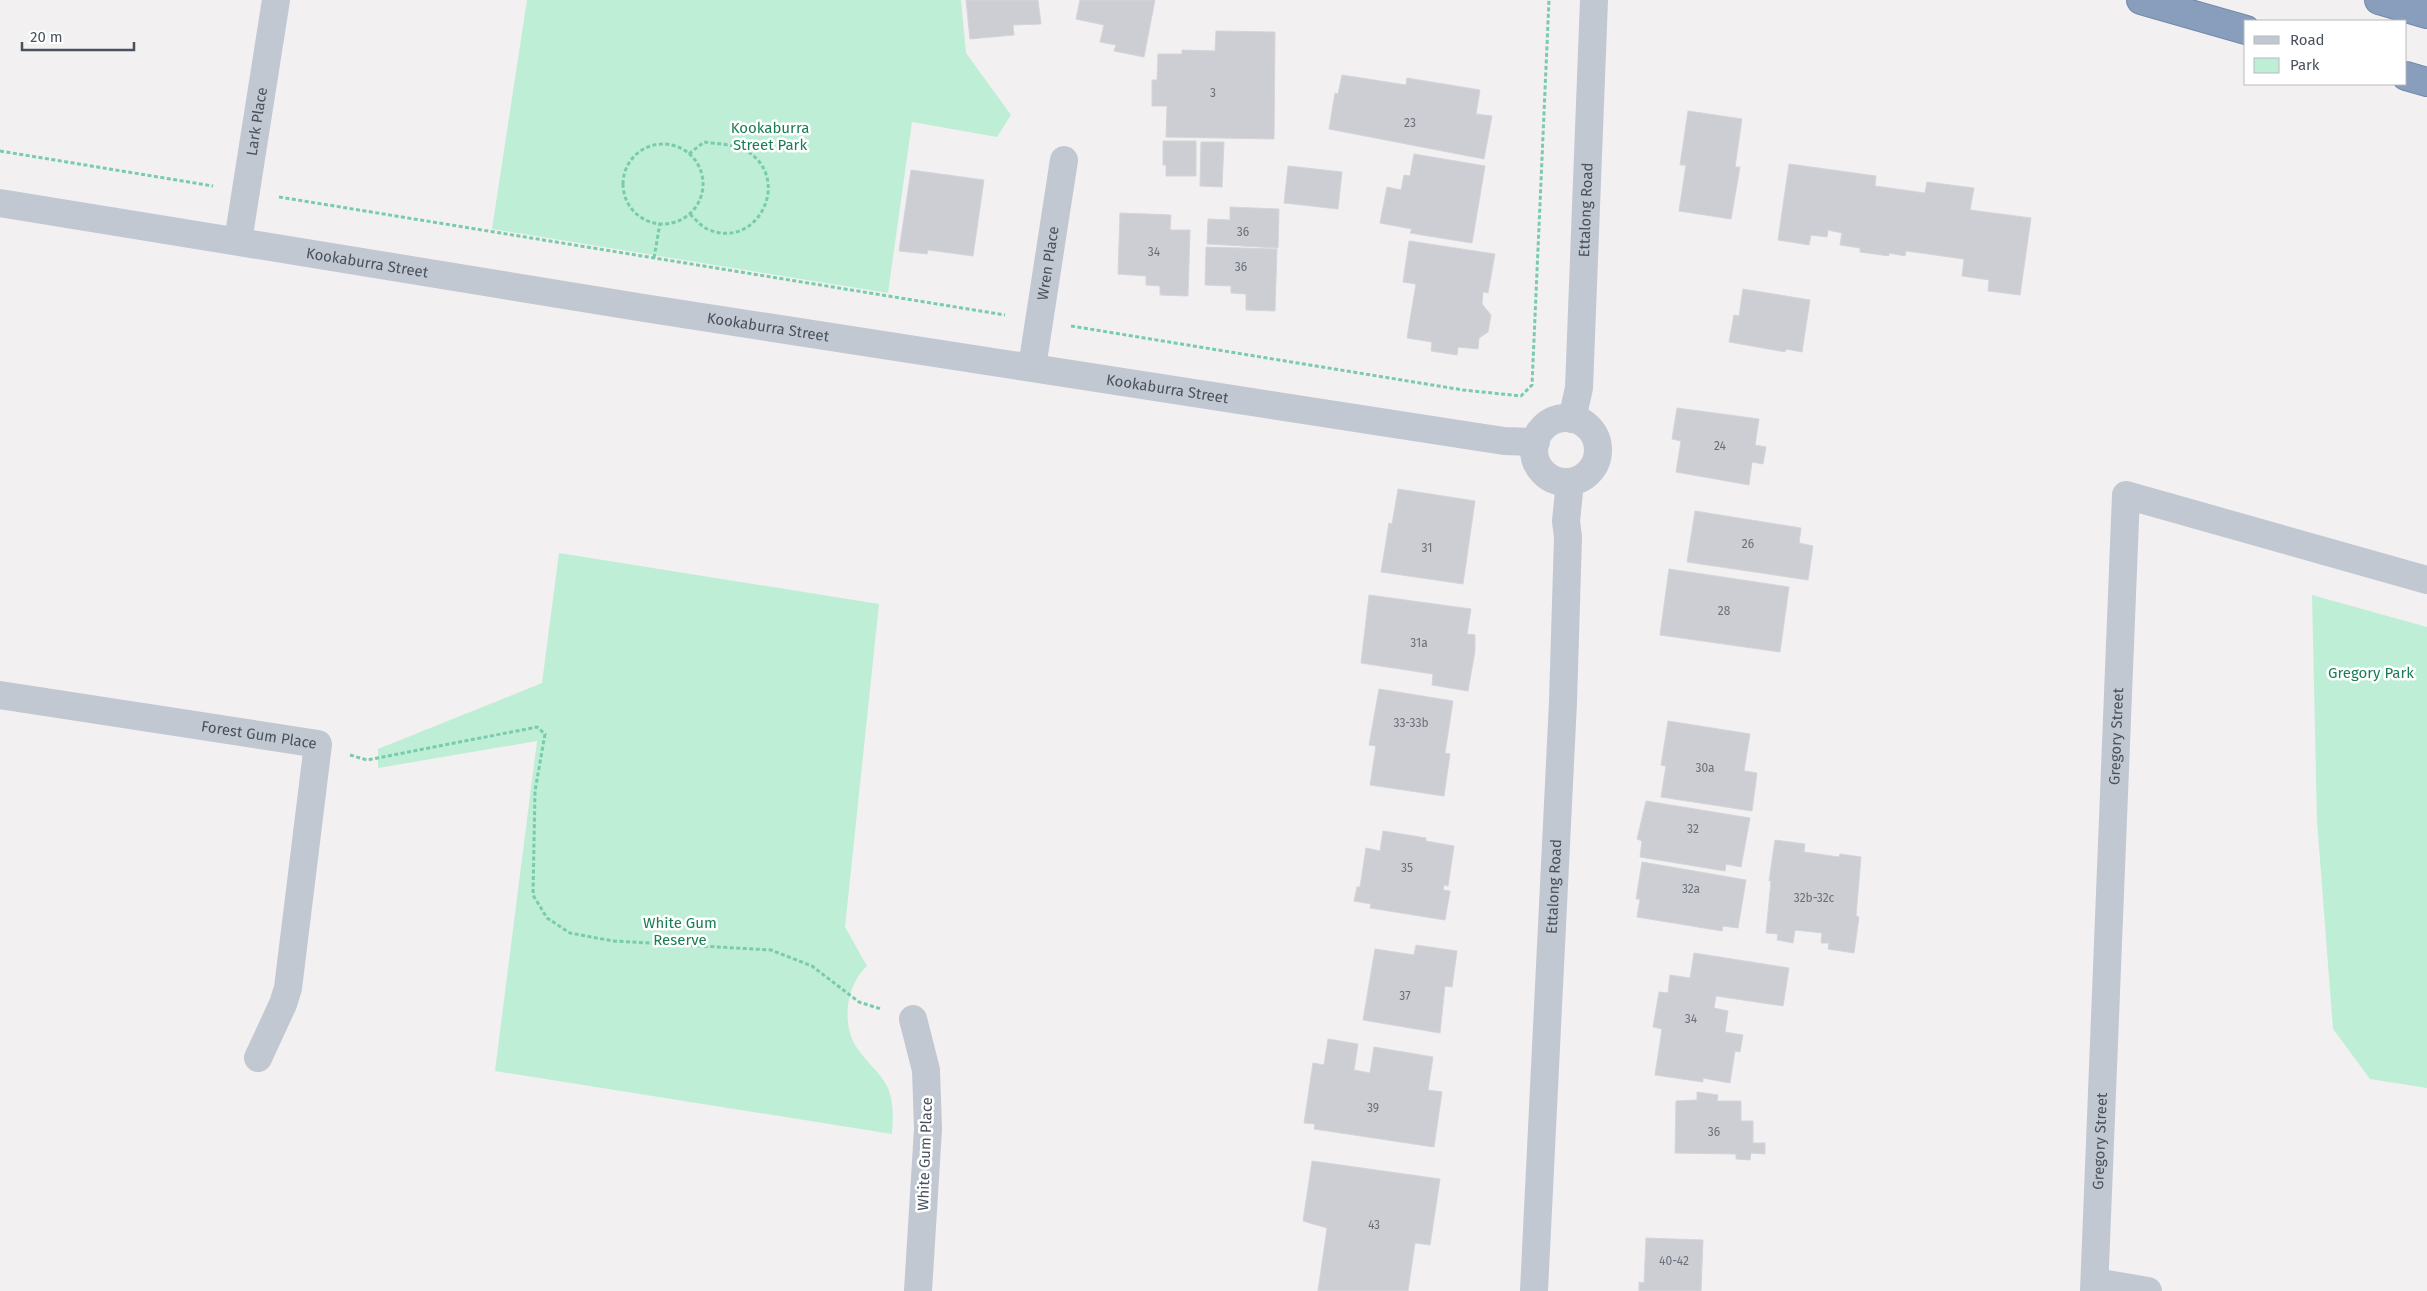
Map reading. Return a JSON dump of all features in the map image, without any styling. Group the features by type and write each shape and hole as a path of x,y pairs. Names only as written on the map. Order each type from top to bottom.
{"highway":[{"path":"2140,0 2244,29"},
{"path":"2379,0 2427,14"},
{"path":"2407,76 2427,82"}],"street":[{"name":"Lark Place","path":"238,241 276,0"},
{"name":"Ettalong Road","path":"1572,419 1579,388 1594,0"},
{"name":"Wren Place","path":"1032,367 1064,160"},
{"name":"Kookaburra Street","path":"0,203 644,308 1504,440 1536,442"},
{"path":"1572,419 1589,428 1598,446 1594,466 1588,474 1570,482 1560,482 1543,472 1535,454 1536,442 1544,428 1552,422 1572,419"},
{"name":"Ettalong Road","path":"1534,1291 1562,712 1568,537 1566,521 1570,482"},
{"name":"Gregory Street","path":"2095,1287 2126,495 2427,580"},
{"name":"Forest Gum Place","path":"0,695 318,744 288,988 283,1004 258,1058"},
{"name":"White Gum Place","path":"913,1019 926,1070 928,1129 918,1291"},
{"path":"2095,1287 2148,1291"}],"path":[{"path":"0,151 1463,390 1521,396 1532,384 1548,0"},
{"path":"689,154 704,142 744,149 761,162 768,180 768,201 759,218 744,230 721,233 706,229 690,214"},
{"path":"664,144 680,147 694,157 702,172 704,188 698,205 690,214 672,223 660,223 640,217 628,205 623,188 625,172 634,157 647,147 664,144"},
{"path":"654,258 660,223"},
{"path":"318,744 367,760 537,727 545,734 535,791 533,895 547,918 570,933 613,941 771,950 812,966 859,1002 913,1019"}],"green space":[{"name":"Kookaburra Street Park","path":"527,0 961,0 966,53 1011,115 997,137 912,122 888,293 492,229"},
{"name":"White Gum Reserve","path":"559,553 879,604 845,927 867,966 854,983 850,994 848,1005 849,1028 857,1048 888,1088 892,1105 892,1134 495,1071 537,741 378,768 378,749 542,683"},
{"name":"Gregory Park","path":"2312,595 2427,627 2427,1088 2370,1079 2333,1029 2317,821"}],"building":[{"path":"966,0 1038,0 1041,24 1013,25 1014,35 970,39"},
{"path":"1080,0 1155,0 1144,57 1114,51 1116,45 1100,42 1104,25 1076,19"},
{"path":"1216,31 1275,32 1274,139 1166,137 1167,106 1152,106 1152,80 1157,80 1158,54 1182,54 1182,50 1215,51"},
{"path":"1342,75 1406,85 1407,78 1480,90 1476,114 1492,116 1484,159 1329,129 1335,93 1338,94"},
{"path":"1688,111 1742,119 1735,167 1740,167 1731,219 1679,211 1686,165 1680,165"},
{"path":"1163,141 1196,141 1196,176 1166,176 1166,165 1163,165"},
{"path":"1201,142 1224,142 1222,187 1200,186"},
{"path":"1414,154 1485,166 1472,243 1410,233 1412,229 1380,223 1387,187 1401,190 1404,175 1410,176"},
{"path":"1789,164 1876,176 1875,186 1925,193 1927,182 1974,188 1970,210 2031,218 2020,295 1988,291 1989,280 1962,276 1964,259 1906,251 1905,256 1889,253 1889,256 1860,252 1860,248 1840,245 1842,233 1828,230 1827,237 1811,235 1809,245 1778,240"},
{"path":"1288,166 1342,172 1338,209 1284,203"},
{"path":"911,170 984,180 973,256 928,250 927,254 899,251"},
{"path":"1230,207 1279,209 1278,248 1207,244 1208,219 1230,220"},
{"path":"1120,213 1171,215 1170,230 1190,230 1188,296 1160,295 1160,286 1146,285 1146,276 1118,274"},
{"path":"1409,241 1495,254 1488,293 1483,292 1482,304 1491,315 1488,332 1479,338 1478,349 1458,347 1457,355 1431,351 1432,342 1407,338 1416,284 1403,282"},
{"path":"1206,247 1277,249 1275,311 1246,310 1246,294 1231,293 1231,286 1205,285"},
{"path":"1743,289 1810,300 1802,352 1786,349 1785,352 1729,342 1734,315 1739,316"},
{"path":"1677,408 1759,419 1755,445 1766,447 1763,464 1752,462 1749,485 1676,472 1681,441 1672,439"},
{"path":"1398,489 1475,501 1463,584 1381,572 1389,523 1392,524"},
{"path":"1695,511 1801,528 1799,543 1813,546 1808,580 1687,562"},
{"path":"1669,569 1789,587 1780,652 1660,635"},
{"path":"1369,595 1471,609 1467,634 1475,635 1475,651 1468,691 1432,685 1433,674 1361,663"},
{"path":"1379,689 1453,701 1445,753 1450,754 1444,796 1370,785 1376,746 1369,745"},
{"path":"1668,721 1750,734 1744,771 1757,773 1752,811 1661,797 1666,766 1661,765"},
{"path":"1646,801 1750,818 1741,867 1726,864 1725,871 1640,857 1642,841 1637,839"},
{"path":"1383,831 1426,838 1426,841 1454,846 1448,886 1444,885 1443,890 1450,891 1445,920 1370,908 1371,904 1354,901 1357,887 1360,887 1366,848 1380,851"},
{"path":"1775,840 1805,844 1804,852 1839,857 1840,854 1861,857 1856,916 1859,917 1854,953 1828,949 1829,943 1821,943 1822,933 1795,930 1793,943 1777,940 1778,934 1766,933 1771,881 1769,881"},
{"path":"1642,862 1746,880 1738,928 1723,926 1722,931 1637,917 1640,899 1636,899"},
{"path":"1416,945 1457,951 1452,987 1445,986 1440,1033 1363,1020 1375,949 1414,955"},
{"path":"1694,953 1789,968 1783,1006 1716,996 1714,1008 1728,1011 1725,1032 1743,1035 1740,1052 1735,1051 1730,1083 1703,1078 1703,1082 1655,1075 1662,1029 1653,1027 1659,992 1668,993 1670,975 1690,978"},
{"path":"1328,1039 1358,1044 1354,1070 1370,1073 1374,1047 1433,1057 1428,1090 1442,1092 1434,1147 1314,1129 1315,1124 1304,1123 1313,1063 1324,1065"},
{"path":"1697,1092 1718,1095 1717,1101 1741,1101 1741,1121 1753,1121 1753,1143 1765,1143 1765,1154 1751,1153 1750,1160 1736,1159 1736,1154 1675,1153 1676,1101 1697,1100"},
{"path":"1312,1161 1440,1179 1430,1245 1415,1243 1408,1291 1318,1291 1327,1228 1303,1221"},
{"path":"1646,1238 1703,1240 1701,1291 1639,1291 1639,1282 1644,1283"}]}
